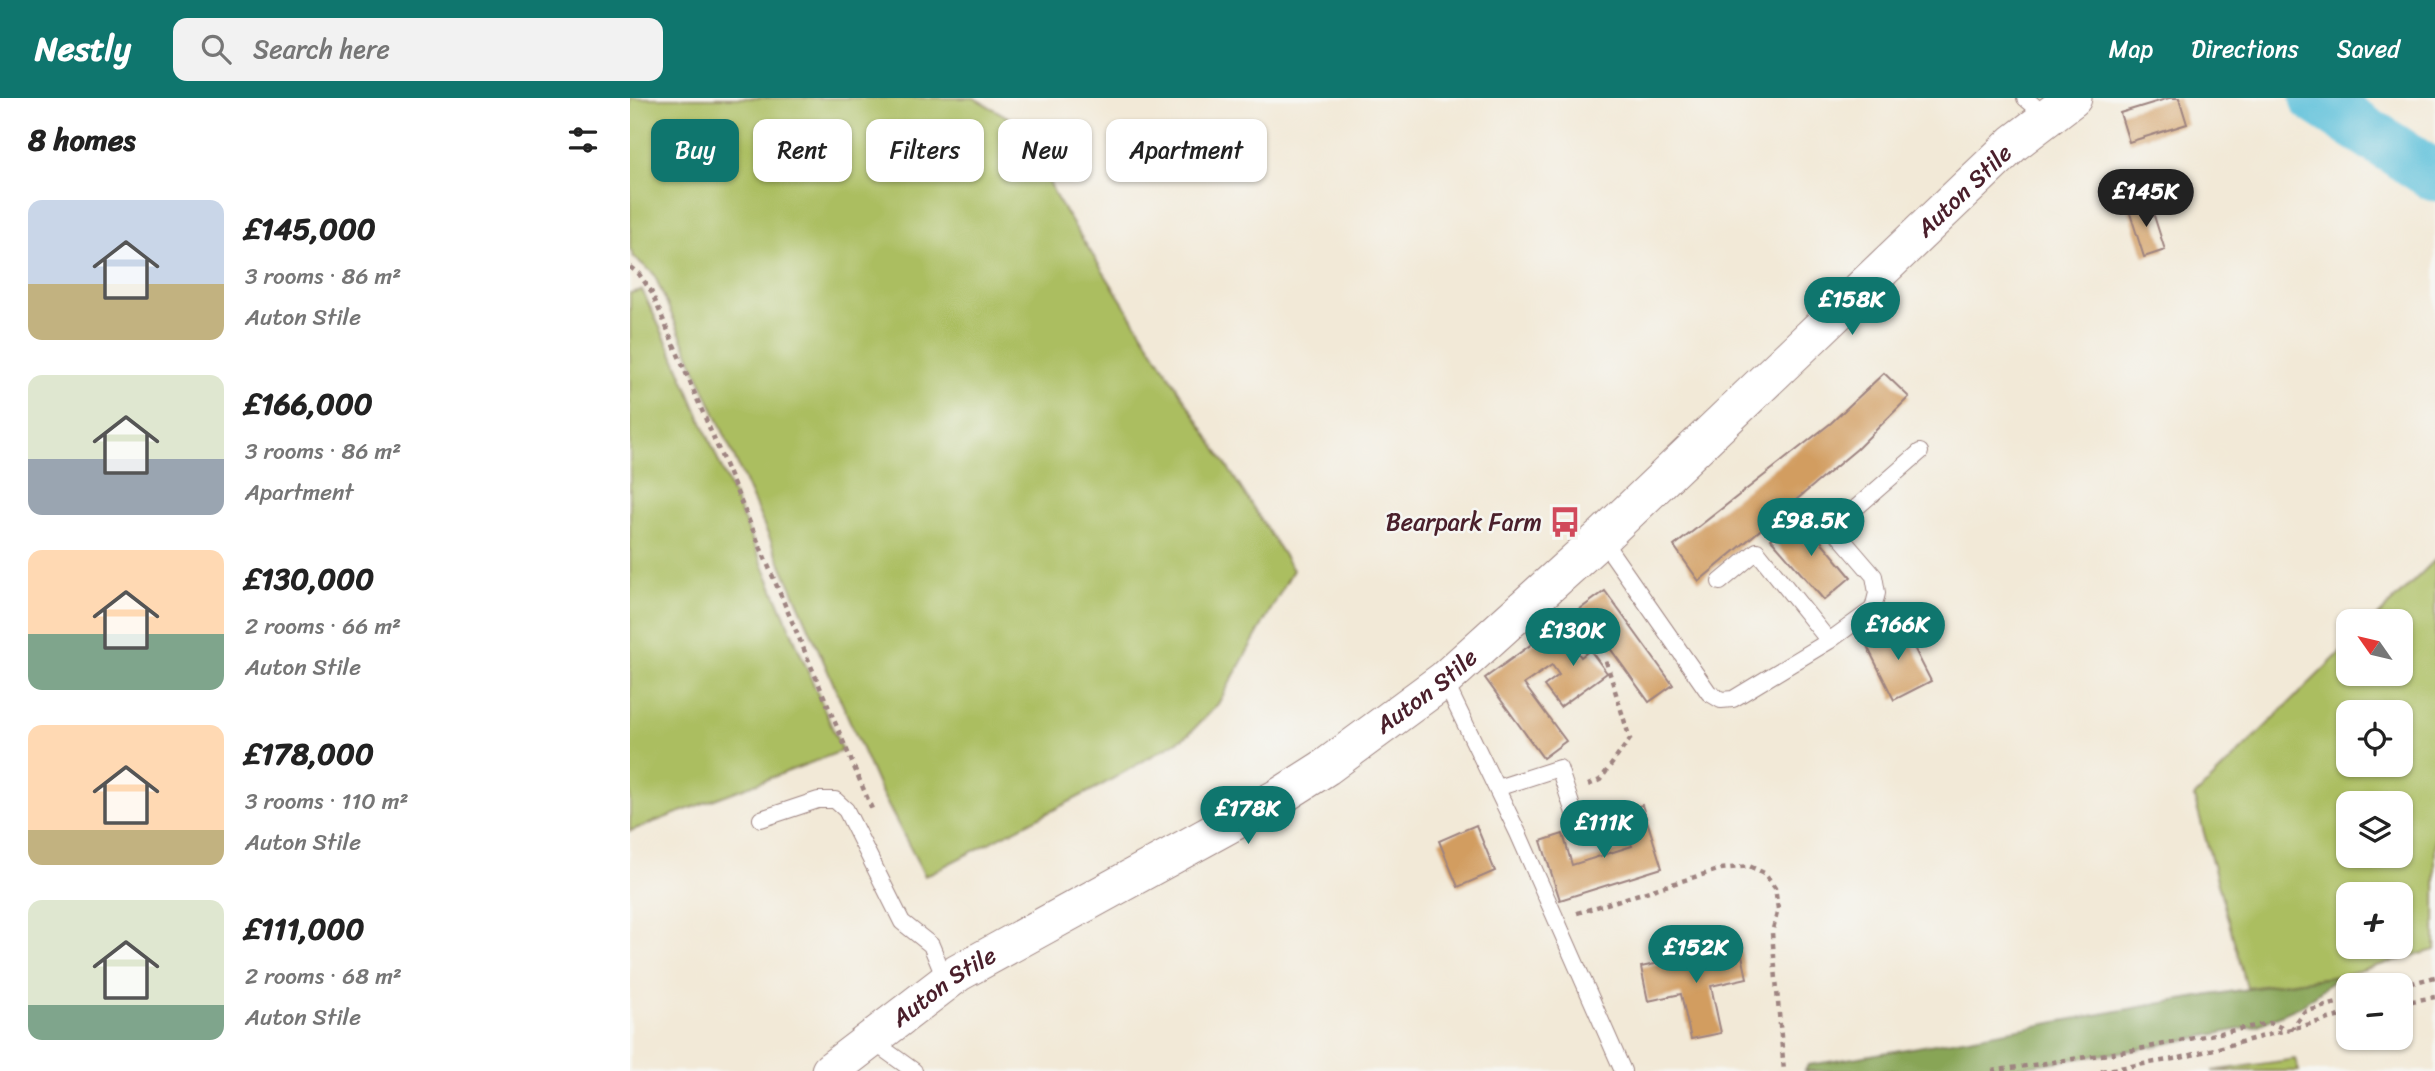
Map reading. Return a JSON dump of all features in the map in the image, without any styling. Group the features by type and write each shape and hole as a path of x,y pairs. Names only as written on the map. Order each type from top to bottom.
{"street":[{"name":"Auton Stile","path":"830,1071 946,981 1279,797 1326,767 1444,680 1601,538 2014,143 2048,104"}],"lane":[{"path":"1833,528 1920,452"},
{"path":"1601,538 1709,692 1721,700 1733,699 1829,641 1873,610 1877,593 1874,576 1818,511"},
{"path":"1720,582 1757,551 1829,641"},
{"path":"1444,680 1497,788 1623,1071"},
{"path":"1497,788 1559,768 1582,837"},
{"path":"761,819 818,800 835,800 846,810 902,922 931,944 946,981"},
{"path":"870,1040 915,1071"}],"path":[{"path":"630,267 639,274 651,291 876,817"},
{"path":"1568,793 1600,780 1630,739 1605,658"},
{"path":"1555,919 1721,869 1749,866 1764,873 1775,888 1778,909 1772,933 1784,1071"},
{"path":"2413,983 2435,977"},
{"path":"2413,1001 2435,997"},
{"path":"2290,1031 2304,1012 2336,1003"},
{"path":"2101,1071 2180,1058 2336,1018"},
{"path":"1992,1071 2134,1050 2270,1023 2290,1031"}],"green space":[{"path":"630,98 974,98 1011,119 998,119 998,182 1049,182 1057,199 1293,570 1218,704 1188,735 1100,786 925,876 880,790 654,274 634,257 630,249"},
{"path":"642,290 675,359 842,751 630,831 630,293"},
{"path":"2435,560 2435,950 2413,956 2413,882 2336,882 2336,959 2402,959 2350,973 2336,973 2336,976 2247,988 2194,797 2336,657 2336,686 2413,686 2413,609 2385,609"},
{"path":"2336,976 2301,1006 2256,1026 2134,1050 1992,1071 1805,1071 1808,1065 2272,985"},
{"path":"2295,1059 2299,1071 2212,1071"}],"building":[{"path":"2169,98 2179,98 2187,124 2129,142 2120,113"},
{"path":"2149,200 2165,250 2144,257 2128,207"},
{"path":"1884,373 1909,397 1857,449 1699,581 1674,546 1831,423"},
{"path":"1799,515 1851,577 1824,600 1771,539"},
{"path":"1605,591 1673,685 1649,702 1596,629 1573,646 1581,657 1590,650 1607,673 1560,707 1544,686 1559,675 1552,665 1524,684 1566,741 1543,758 1485,678"},
{"path":"1902,624 1931,681 1894,700 1865,642"},
{"path":"1642,805 1662,868 1560,900 1541,841 1563,834 1572,865 1632,846 1621,811"},
{"path":"1476,825 1495,871 1458,887 1439,841"},
{"path":"1740,946 1747,978 1711,986 1721,1033 1691,1039 1681,994 1648,1001 1641,967"}],"waterway":[{"path":"2315,98 2435,176"}],"place":[{"name":"Bearpark Farm","path":"1565,522"}]}
